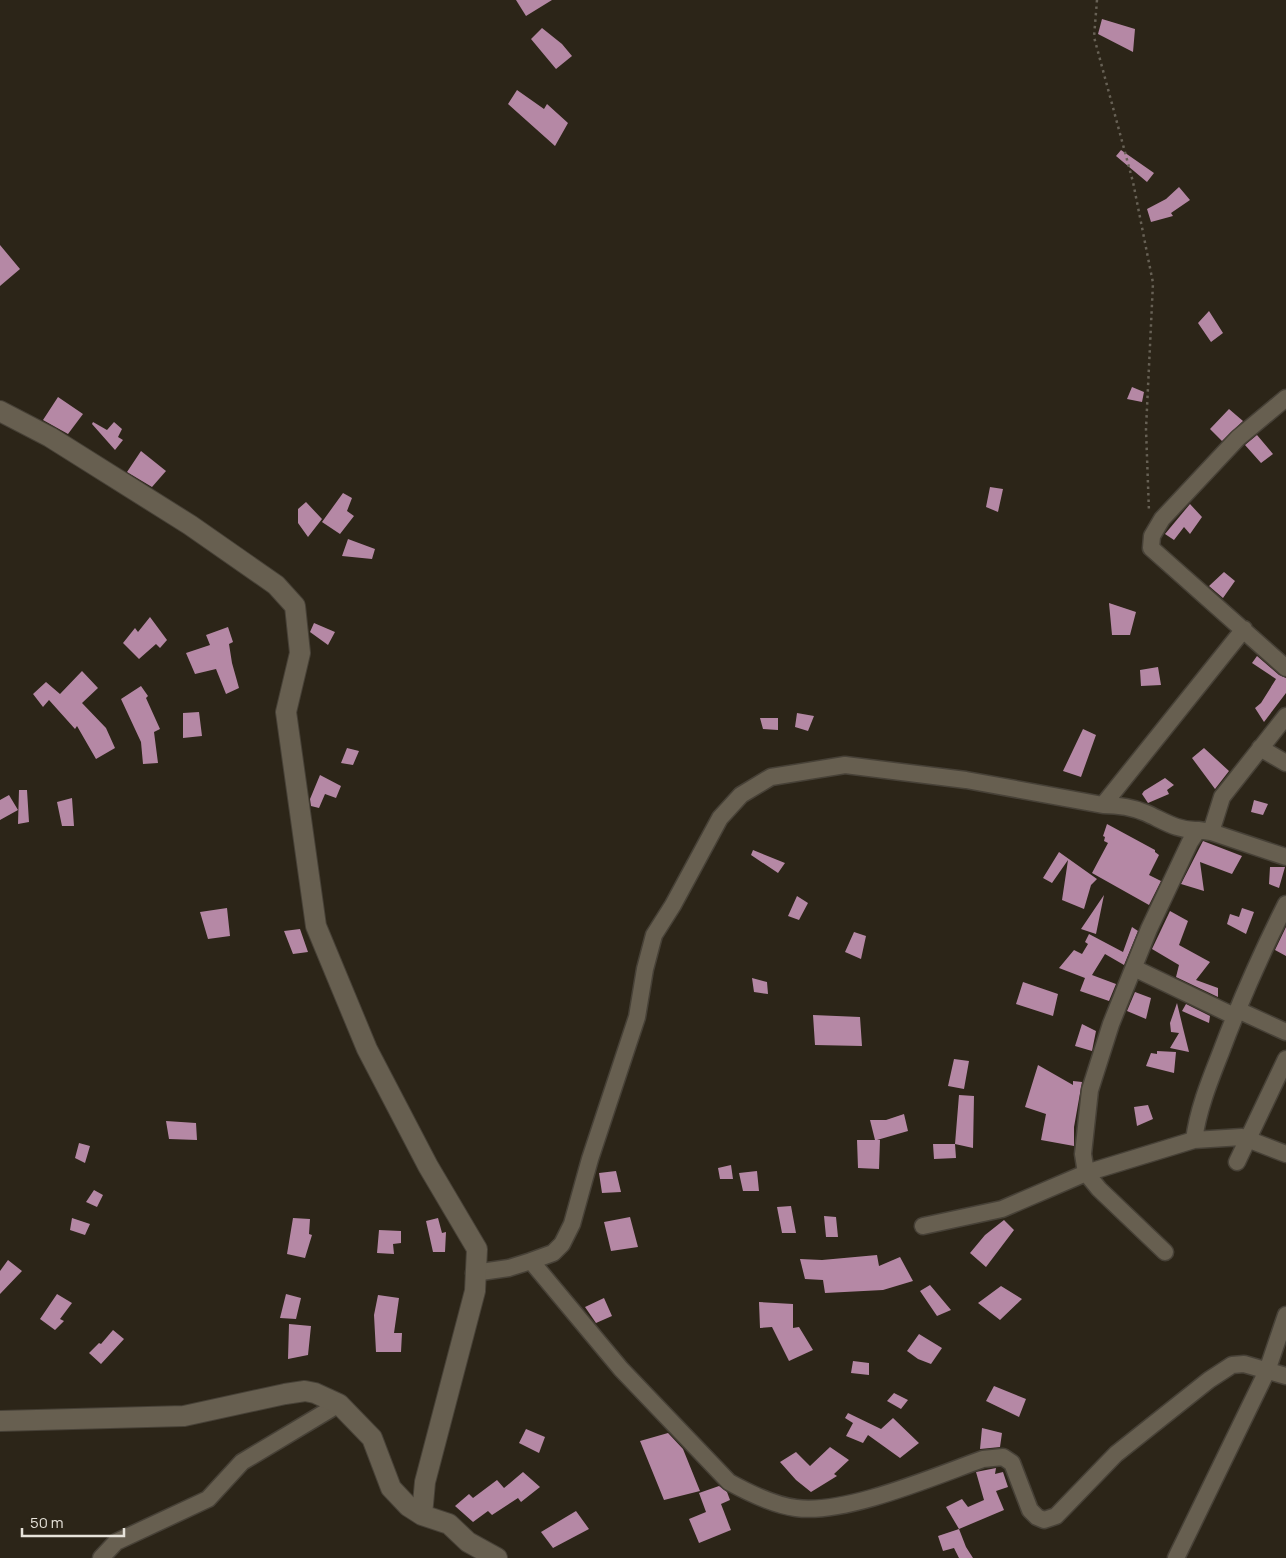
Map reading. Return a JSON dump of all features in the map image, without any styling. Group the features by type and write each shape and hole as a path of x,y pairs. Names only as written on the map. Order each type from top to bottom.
{"street":[{"path":"1286,398 1238,438 1162,519 1152,536 1151,548 1286,668"},
{"path":"0,412 50,437 190,525 276,585 295,606 300,654 286,712 316,926 367,1049 428,1166 478,1249 474,1273 474,1291 425,1482 422,1515"},
{"path":"1103,805 1244,629"},
{"path":"1165,1252 1121,1212 1086,1173 1083,1154 1090,1090 1111,1024 1153,920 1190,842 1205,831 1222,797 1286,716"},
{"path":"1260,748 1286,763"},
{"path":"474,1273 509,1268 531,1262 553,1253 562,1244 572,1224 590,1159 637,1017 645,969 654,935 720,818 741,796 771,777 845,765 966,780 1103,805 1123,806 1144,812 1183,831 1205,831 1286,857"},
{"path":"1194,1140 1196,1121 1234,1016 1257,961 1286,904"},
{"path":"1134,968 1234,1016"},
{"path":"1234,1016 1240,1011 1286,1032"},
{"path":"1237,1162 1286,1059"},
{"path":"923,1226 1002,1209 1086,1173 1194,1140 1223,1136 1248,1139 1286,1154"},
{"path":"531,1262 621,1369 728,1482 751,1494 797,1508 822,1508 870,1498 983,1459 1003,1457 1012,1463 1030,1510 1044,1520 1056,1516 1116,1454 1209,1380 1232,1365 1244,1364 1286,1376"},
{"path":"1176,1558 1267,1371 1286,1314"},
{"path":"0,1421 184,1416 305,1391 315,1393 338,1404 372,1438 391,1488 408,1506 422,1515 449,1524 468,1542 497,1558"},
{"path":"101,1558 116,1542 208,1499 242,1462 338,1404"}],"path":[{"path":"1097,0 1094,37 1133,182 1153,283 1146,429 1152,536"}],"building":[{"path":"516,0 552,0 526,16"},
{"path":"1102,19 1135,29 1133,52 1098,34"},
{"path":"542,28 562,44 572,56 556,69 531,39"},
{"path":"517,90 544,109 547,104 568,123 555,146 508,104"},
{"path":"1121,150 1154,173 1147,182 1116,156"},
{"path":"1179,187 1190,200 1171,213 1173,216 1151,222 1147,209 1166,199"},
{"path":"0,245 20,269 0,286"},
{"path":"1209,311 1223,333 1211,342 1198,323"},
{"path":"1132,387 1144,392 1142,402 1127,399"},
{"path":"58,397 83,414 68,434 43,420"},
{"path":"1229,409 1243,421 1222,441 1210,429"},
{"path":"93,422 107,430 114,422 122,429 118,437 123,440 115,450 92,424"},
{"path":"1257,435 1273,454 1261,463 1245,445"},
{"path":"141,451 166,471 152,487 127,472"},
{"path":"990,487 1003,489 998,512 986,507"},
{"path":"343,493 352,498 347,511 354,516 340,534 322,522"},
{"path":"306,502 322,519 308,537 298,523 298,509"},
{"path":"1190,504 1202,517 1190,534 1184,527 1174,540 1165,534"},
{"path":"348,539 375,549 372,559 342,556"},
{"path":"1224,572 1235,581 1223,598 1209,586"},
{"path":"1109,603 1136,612 1130,635 1112,635"},
{"path":"150,617 167,640 160,648 156,644 139,659 123,643 135,628 138,632"},
{"path":"314,623 335,632 328,645 310,632"},
{"path":"228,627 233,642 229,644 232,663 239,688 226,694 216,669 195,674 186,653 210,645 206,635"},
{"path":"1257,656 1279,675 1286,678 1286,693 1264,722 1255,708 1261,703 1276,679 1252,663"},
{"path":"1158,667 1161,685 1141,686 1140,670"},
{"path":"82,671 98,688 82,703 106,728 115,748 96,759 77,726 75,729 49,700 43,707 33,694 46,682 60,694"},
{"path":"141,686 148,696 146,698 160,729 154,732 158,763 143,764 141,742 121,699"},
{"path":"199,712 202,736 183,738 183,713"},
{"path":"797,713 814,716 808,731 795,727"},
{"path":"760,718 778,718 778,730 763,729"},
{"path":"1083,729 1096,735 1081,777 1063,771"},
{"path":"347,748 359,751 353,765 341,763"},
{"path":"1204,748 1229,771 1215,789 1192,758"},
{"path":"320,775 341,786 336,798 325,794 319,808 311,806 310,799"},
{"path":"1165,778 1174,785 1167,790 1169,794 1148,803 1142,794 1144,791"},
{"path":"19,790 27,790 29,822 18,824"},
{"path":"9,795 18,810 0,820 0,800"},
{"path":"72,798 74,826 62,826 57,802"},
{"path":"1254,800 1268,804 1263,815 1251,812"},
{"path":"1107,824 1155,850 1159,855 1149,875 1161,881 1149,905 1092,873 1108,843 1104,841 1105,837 1103,836"},
{"path":"1203,841 1242,856 1232,874 1200,862 1204,891 1181,884"},
{"path":"753,850 785,863 778,873 751,855"},
{"path":"1059,852 1097,879 1091,885 1084,909 1062,900 1068,860 1052,883 1043,878"},
{"path":"1270,867 1285,867 1279,888 1269,884"},
{"path":"1104,895 1096,934 1081,929"},
{"path":"797,896 808,903 799,920 788,916"},
{"path":"227,908 230,936 208,939 200,912"},
{"path":"1242,908 1254,912 1246,934 1227,924 1230,914 1239,917"},
{"path":"1170,911 1188,921 1179,945 1210,962 1196,980 1218,988 1218,997 1176,977 1179,965 1152,949"},
{"path":"1132,927 1138,931 1124,965 1105,954 1092,975 1116,984 1109,1001 1080,991 1085,978 1059,968 1074,950 1082,954 1088,944 1085,942 1089,934 1123,952"},
{"path":"1286,927 1286,956 1275,950"},
{"path":"300,929 308,952 293,954 284,931"},
{"path":"854,932 866,936 861,959 845,952"},
{"path":"752,978 767,982 768,994 754,992"},
{"path":"1023,982 1058,994 1053,1016 1016,1004"},
{"path":"1135,992 1151,998 1146,1019 1127,1011"},
{"path":"1177,1003 1189,1052 1170,1048 1179,1033 1171,1032 1170,1023"},
{"path":"1186,1004 1210,1016 1209,1023 1182,1011"},
{"path":"813,1015 860,1017 862,1046 815,1045"},
{"path":"1082,1024 1096,1031 1092,1051 1075,1046"},
{"path":"1157,1051 1176,1052 1174,1073 1146,1066 1151,1053 1157,1054"},
{"path":"954,1059 969,1061 964,1089 948,1086"},
{"path":"1038,1065 1073,1085 1073,1081 1082,1082 1074,1127 1074,1146 1041,1140 1046,1114 1025,1107"},
{"path":"959,1095 974,1096 973,1148 955,1144"},
{"path":"1148,1105 1153,1119 1137,1126 1134,1107"},
{"path":"904,1114 908,1131 877,1140 880,1140 879,1169 858,1168 857,1140 875,1140 870,1120 886,1120"},
{"path":"166,1121 196,1123 197,1140 169,1139"},
{"path":"79,1143 90,1146 85,1163 75,1158"},
{"path":"933,1144 955,1144 956,1158 934,1159"},
{"path":"731,1165 733,1179 720,1179 718,1168"},
{"path":"616,1171 621,1192 602,1193 599,1173"},
{"path":"757,1171 759,1191 743,1191 739,1173"},
{"path":"94,1190 103,1195 97,1207 86,1202"},
{"path":"791,1206 796,1233 782,1233 777,1207"},
{"path":"824,1216 836,1217 838,1237 826,1237"},
{"path":"630,1217 638,1247 611,1251 604,1222"},
{"path":"72,1218 90,1224 85,1235 70,1230"},
{"path":"293,1218 310,1219 309,1234 312,1235 305,1258 287,1254"},
{"path":"438,1218 442,1233 446,1232 445,1252 433,1252 426,1221"},
{"path":"1004,1220 1014,1230 986,1267 970,1253 985,1235"},
{"path":"379,1230 401,1231 401,1243 393,1244 394,1254 377,1253"},
{"path":"877,1255 879,1266 900,1257 913,1281 883,1290 825,1293 823,1280 805,1279 800,1259 822,1260"},
{"path":"8,1260 22,1271 0,1294 0,1271"},
{"path":"930,1285 951,1310 937,1316 920,1291"},
{"path":"1001,1286 1022,1299 1000,1320 978,1303"},
{"path":"57,1294 72,1303 60,1319 64,1321 55,1330 40,1319"},
{"path":"286,1294 301,1298 296,1319 280,1318"},
{"path":"378,1295 399,1298 394,1333 402,1333 401,1352 376,1352 374,1315"},
{"path":"604,1298 612,1316 596,1323 585,1307"},
{"path":"759,1302 793,1304 793,1328 799,1327 813,1350 789,1361 772,1327 760,1328"},
{"path":"289,1324 311,1326 308,1355 288,1359"},
{"path":"113,1330 124,1339 101,1364 89,1353 99,1343 101,1344"},
{"path":"919,1334 942,1348 931,1364 918,1359 907,1351"},
{"path":"853,1361 869,1363 869,1375 851,1373"},
{"path":"994,1386 1026,1399 1019,1417 986,1401"},
{"path":"894,1393 908,1400 901,1409 887,1401"},
{"path":"848,1413 881,1429 893,1418 919,1443 900,1458 868,1435 863,1443 846,1436 853,1423 845,1418"},
{"path":"982,1428 1002,1433 1000,1447 980,1449"},
{"path":"526,1429 545,1437 539,1453 519,1443"},
{"path":"668,1433 683,1449 700,1491 664,1500 640,1441"},
{"path":"830,1447 849,1460 834,1474 837,1476 811,1492 796,1480 780,1462 796,1452 810,1466"},
{"path":"996,1468 995,1474 1003,1472 1008,1487 996,1491 1004,1510 959,1529 946,1507 962,1499 968,1507 984,1500 976,1472"},
{"path":"523,1472 540,1487 521,1502 518,1498 492,1515 488,1511 473,1522 455,1506 469,1494 473,1498 497,1480 504,1488"},
{"path":"719,1486 727,1492 730,1500 721,1504 731,1530 699,1543 689,1519 706,1512 699,1493"},
{"path":"576,1511 589,1529 553,1548 541,1532"},
{"path":"959,1529 966,1547 973,1558 959,1558 954,1548 943,1551 938,1536"}]}
